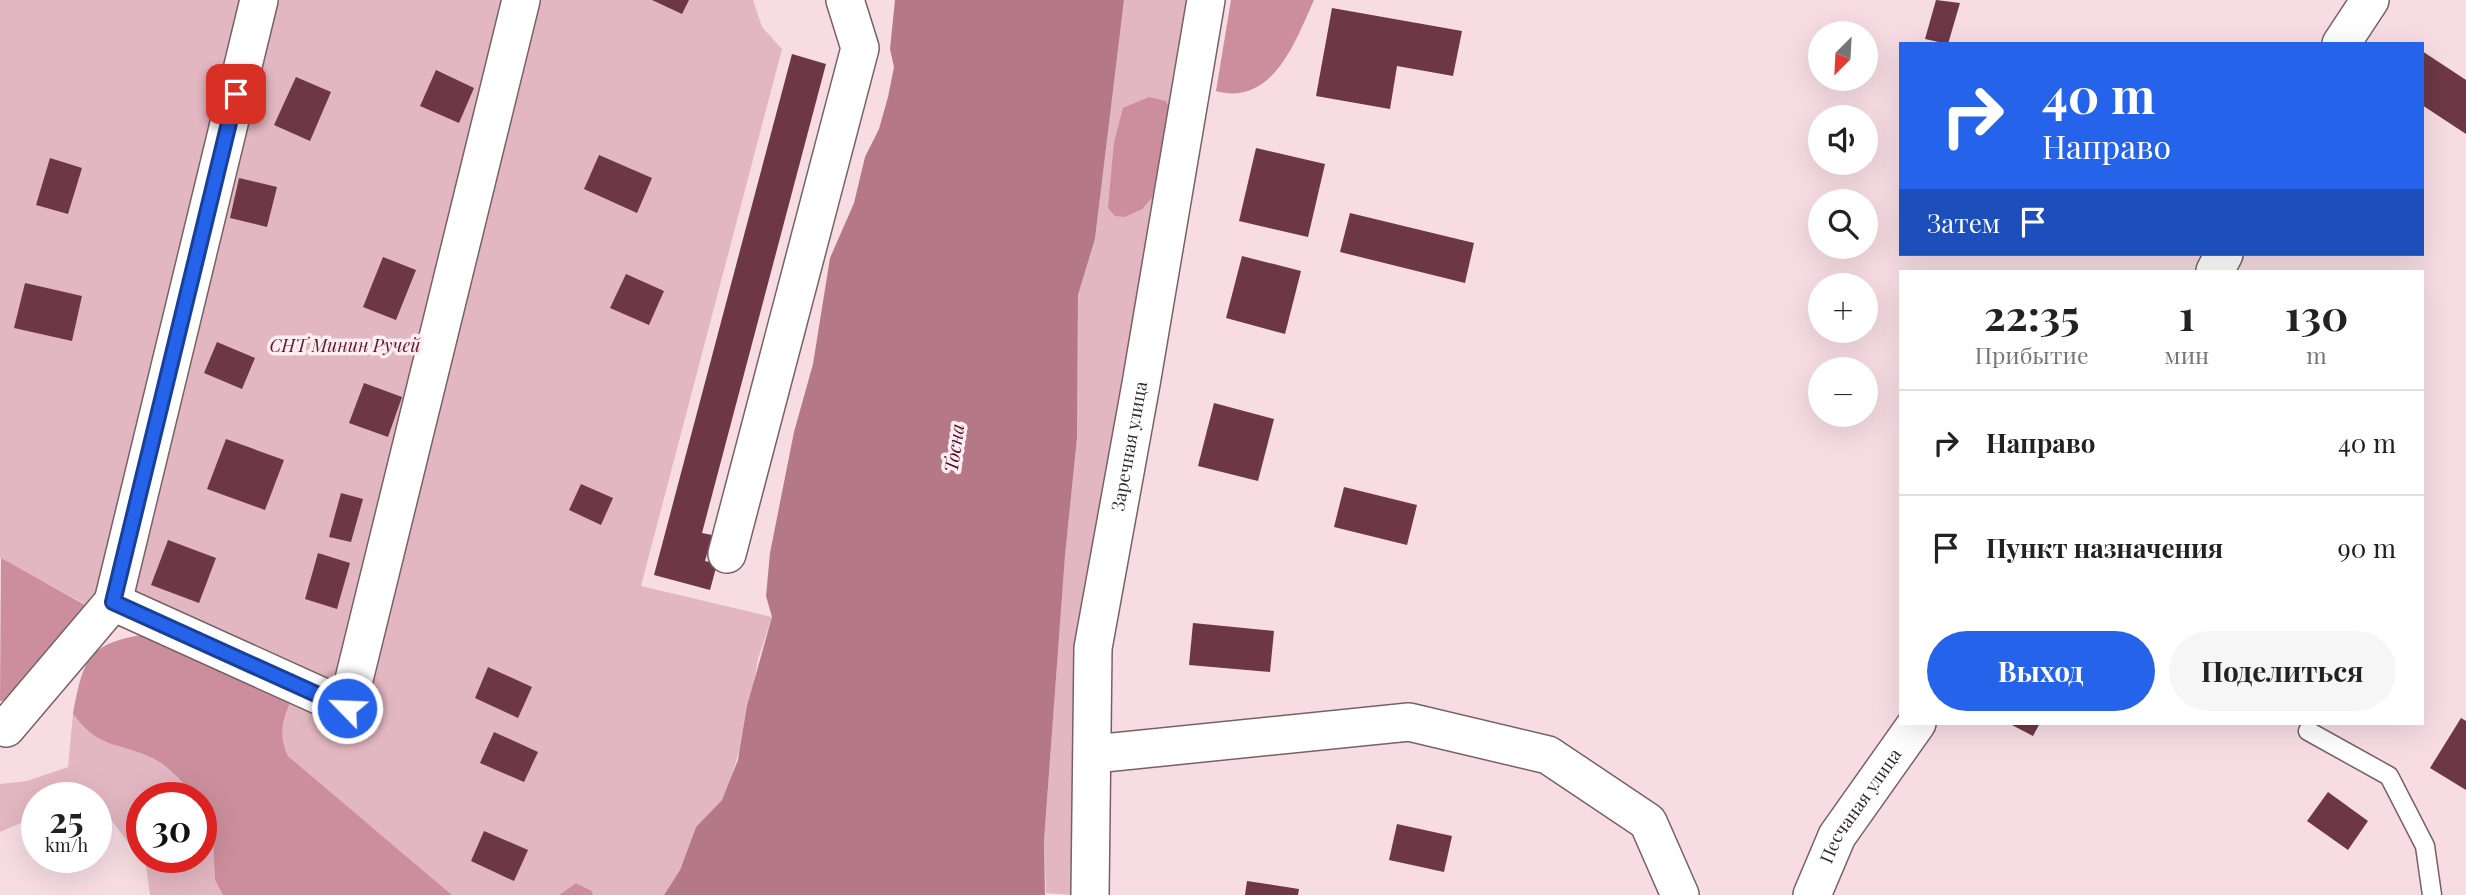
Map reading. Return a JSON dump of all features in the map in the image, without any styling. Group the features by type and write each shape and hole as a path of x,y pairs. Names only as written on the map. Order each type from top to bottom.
{"street":[{"path":"6,728 113,602 259,0"},
{"path":"113,602 347,708 521,0"},
{"path":"727,554 860,48 845,0"},
{"name":"Заречная улица","path":"1090,895 1094,754 1093,648 1144,371 1206,0"},
{"path":"2342,42 2370,0"},
{"path":"1094,754 1409,722 1548,755 1648,822 1680,895"},
{"name":"Песчаная улица","path":"1812,895 1837,836 1916,725"}],"lane":[{"path":"2308,731 2389,776 2425,846 2432,895"}],"green space":[{"name":"СНТ Минин Ручей","path":"0,0 753,0 762,27 782,49 641,586 772,617 758,659 744,736 730,781 722,800 696,827 680,870 664,895 593,895 592,891 576,883 559,895 452,895 288,756 283,729 290,703 142,635 0,558"},
{"path":"1124,0 1188,0 1182,30 1174,120 1083,641 1072,851 1074,895 1046,893 1044,841 1065,556 1077,438 1078,295 1095,239"},
{"path":"73,714 92,734 159,761 182,782 126,782 126,840 112,821 112,782 21,782 21,823 0,832 0,784 27,781 68,767"},
{"path":"147,873 215,873 215,880 223,895 150,895"}],"shaded area":[{"path":"1231,0 1314,0 1280,66 1267,80 1253,89 1236,93 1216,91"},
{"path":"1149,97 1166,101 1170,109 1152,198 1142,209 1125,217 1115,216 1108,208 1114,142 1123,108"},
{"path":"1,558 87,606 11,700 0,701"},
{"path":"142,635 290,703 283,730 283,742 288,756 452,895 223,895 215,880 215,873 217,873 217,782 182,782 159,761 92,734 73,714 80,681 90,658 98,650 123,639"},
{"path":"576,883 592,891 593,895 559,895"}],"water":[{"name":"Тосна","path":"895,0 1124,0 1095,239 1078,295 1077,438 1065,556 1044,841 1045,895 664,895 680,870 696,827 722,800 738,760 747,706 772,617 766,596 770,553 794,432 813,364 830,258 854,203 865,157 879,129 888,97 894,67 890,49"}],"building":[{"path":"652,0 689,0 682,14"},
{"path":"1936,0 1960,3 1949,42 1925,39"},
{"path":"1332,8 1462,31 1453,76 1397,66 1390,109 1316,96"},
{"path":"2424,52 2466,80 2466,134 2424,106"},
{"path":"792,54 826,64 702,533 712,535 705,561 717,564 710,590 654,575"},
{"path":"436,70 474,88 459,123 420,106"},
{"path":"296,77 331,92 310,141 274,125"},
{"path":"1256,148 1325,164 1308,237 1239,221"},
{"path":"599,155 652,178 637,213 584,189"},
{"path":"50,158 82,168 68,214 36,205"},
{"path":"239,178 277,187 267,227 230,218"},
{"path":"1350,213 1474,243 1465,283 1340,252"},
{"path":"1242,256 1301,271 1285,334 1226,318"},
{"path":"383,257 416,270 396,320 363,307"},
{"path":"626,274 664,291 649,325 610,308"},
{"path":"25,283 82,296 72,341 14,328"},
{"path":"217,342 255,358 242,389 204,373"},
{"path":"364,383 402,397 388,437 349,423"},
{"path":"1214,403 1274,419 1258,481 1198,466"},
{"path":"226,439 284,460 265,510 207,489"},
{"path":"581,484 613,498 601,525 569,510"},
{"path":"1344,487 1417,505 1407,545 1334,527"},
{"path":"341,493 363,499 351,542 329,537"},
{"path":"168,540 216,558 199,603 151,585"},
{"path":"318,553 350,563 337,609 305,599"},
{"path":"1193,623 1274,631 1270,672 1189,665"},
{"path":"488,667 532,687 518,718 475,698"},
{"path":"2461,718 2466,721 2466,790 2430,768"},
{"path":"2012,725 2039,725 2033,736"},
{"path":"494,732 538,752 524,782 480,763"},
{"path":"2328,792 2368,821 2348,850 2307,821"},
{"path":"1397,824 1452,836 1444,872 1389,860"},
{"path":"484,831 528,850 514,881 471,861"},
{"path":"1247,881 1299,889 1298,895 1245,895"}],"route":[{"path":"236,94 113,602 347,708"}]}
